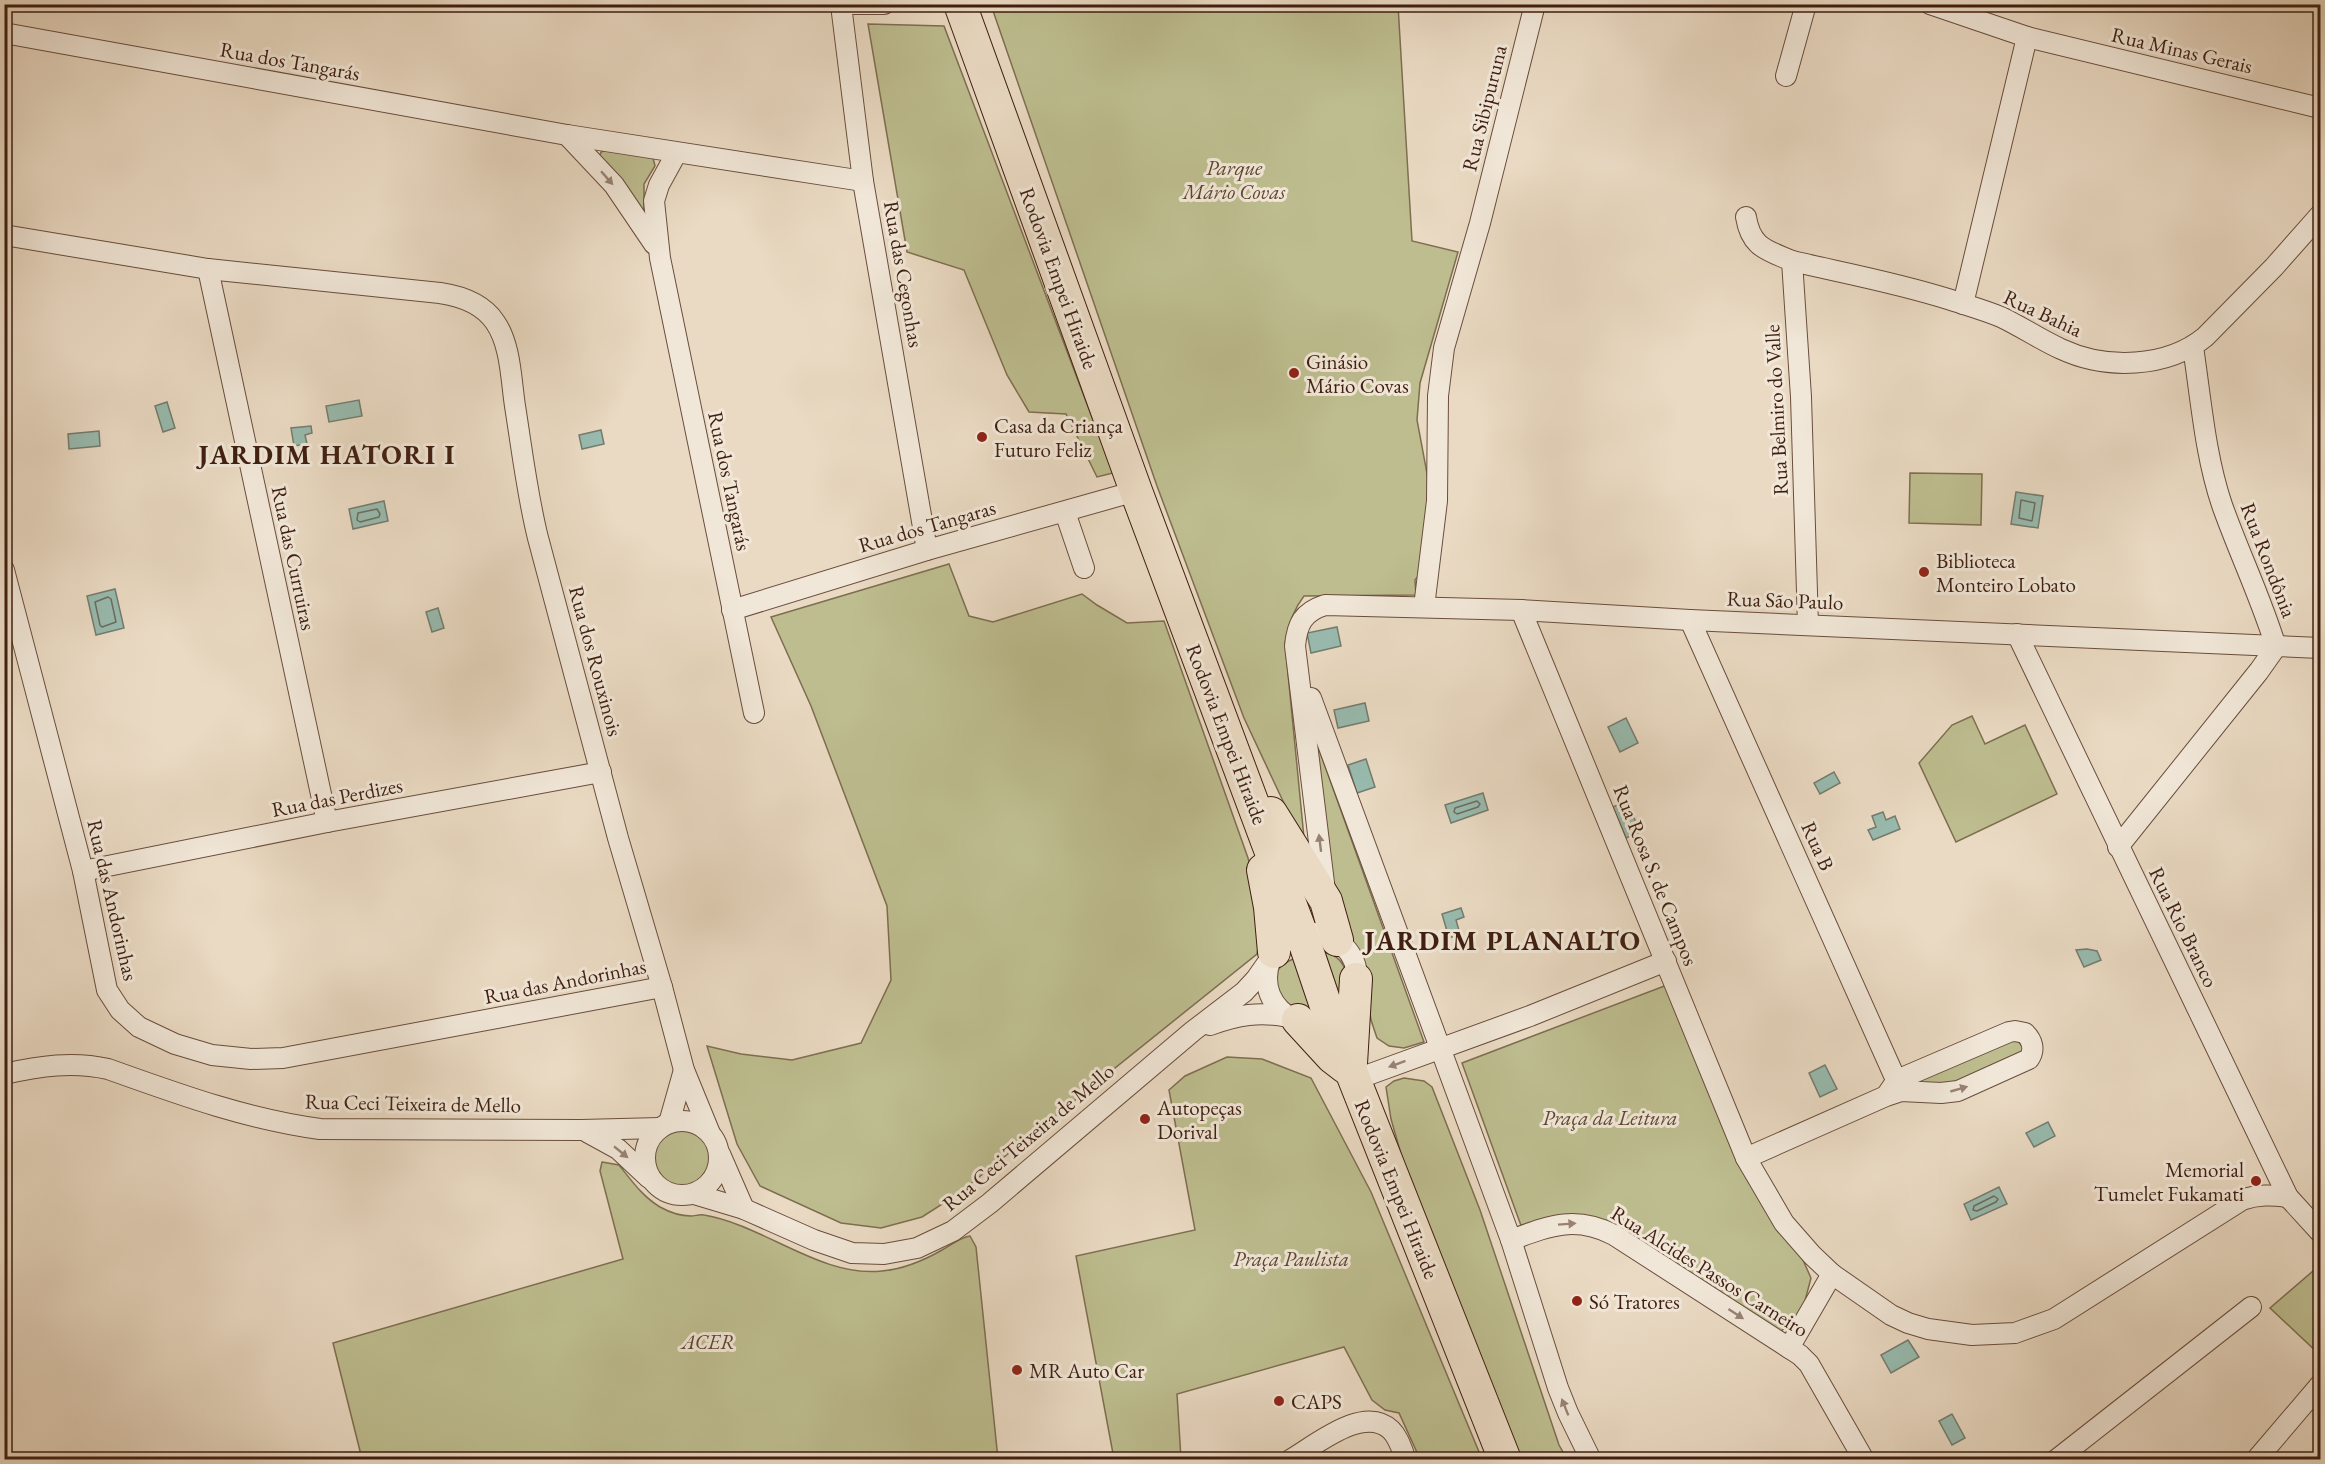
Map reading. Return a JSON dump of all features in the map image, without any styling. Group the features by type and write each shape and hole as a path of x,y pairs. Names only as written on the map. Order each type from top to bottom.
{"main road":[{"name":"Rodovia Empei Hiraide","path":"960,4 1136,491 1302,936 1330,1018 1504,1460"},
{"path":"1236,756 1326,901 1337,940"},
{"path":"1236,756 1267,888 1272,956"},
{"path":"1352,1076 1356,979"},
{"path":"1293,1019 1352,1076"}],"street":[{"path":"839,5 884,4"},
{"name":"Rua Sibipuruna","path":"1424,607 1437,501 1438,396 1441,364 1480,223 1535,4"},
{"path":"1786,76 1806,4"},
{"name":"Rua das Cegonhas","path":"839,5 863,181 927,550"},
{"name":"Rua Minas Gerais","path":"1936,5 2026,38 2320,108"},
{"name":"Rua dos Tangarás","path":"4,33 567,135 863,181"},
{"path":"1963,304 2026,38"},
{"name":"Rua dos Tangarás","path":"567,135 614,185 649,234 660,258"},
{"name":"Rua dos Tangarás","path":"676,153 659,185 654,201 660,258 754,713"},
{"name":"Rua Bahia","path":"1792,261 1943,297 2000,317 2062,350 2079,356 2103,362 2131,362 2161,359 2193,347 2274,267 2320,215"},
{"path":"1746,218 1756,244 1792,261"},
{"name":"Rua dos Rouxinois","path":"4,235 208,269 458,296 483,310 495,322 504,344 533,517 618,838 684,1070 709,1131"},
{"name":"Rua Belmiro do Valle","path":"1792,261 1801,397 1808,625"},
{"name":"Rua das Curruiras","path":"208,269 327,822"},
{"name":"Rua Rondônia","path":"2118,847 2259,672 2276,647 2268,620 2219,495 2212,468 2193,347"},
{"name":"Rua dos Tangaras","path":"732,610 927,550 1136,491"},
{"path":"1065,512 1084,568"},
{"name":"Rua das Andorinhas","path":"4,570 83,871 107,990 120,1010 140,1027 175,1044 212,1055 251,1059 284,1058 662,987"},
{"name":"Rua São Paulo","path":"1299,667 1295,646 1297,632 1305,615 1317,608 1336,604 1521,610 1690,620 2320,648"},
{"name":"Rua Rosa S. de Campos","path":"1521,610 1746,1158 1784,1223 1832,1274 1892,1315 1908,1323 1928,1329 1972,1335 2015,1333 2054,1319 2242,1200 2252,1196 2288,1197"},
{"name":"Rua B","path":"1690,620 1895,1089"},
{"name":"Rua Rio Branco","path":"2017,634 2288,1197 2320,1232"},
{"path":"1299,667 1326,901"},
{"path":"1299,667 1511,1240 1558,1388 1591,1460"},
{"name":"Rua das Perdizes","path":"83,871 327,822 601,772"},
{"path":"1293,1019 1276,1004 1270,992 1268,978 1272,956 1284,943 1302,936 1323,935 1343,945 1351,957 1356,979 1352,1000 1347,1007 1330,1018"},
{"name":"Rua Ceci Teixeira de Mello","path":"694,1194 744,1209 814,1240 852,1252 884,1254 917,1248 953,1231 969,1219 1193,1031 1244,992 1256,980 1272,956"},
{"path":"1352,1076 1530,1016 1666,961"},
{"name":"Rua Ceci Teixeira de Mello","path":"1193,1031 1242,1015 1258,1013 1306,1022 1330,1018"},
{"path":"1746,1158 1895,1089 2009,1032 2025,1033 2031,1042 2033,1052 2029,1059 1962,1089 1941,1093 1895,1089"},
{"name":"Rua Ceci Teixeira de Mello","path":"4,1074 36,1066 88,1065 234,1112 320,1129 581,1130 664,1125"},
{"path":"684,1070 664,1125 651,1137 645,1155 648,1173 655,1184 673,1194 694,1194 706,1188 714,1178 719,1166 720,1153"},
{"path":"664,1125 690,1121 709,1131 744,1209"},
{"name":"Rua Ceci Teixeira de Mello","path":"581,1130 618,1149 655,1184"},
{"name":"Rua Alcides Passos Carneiro","path":"1511,1240 1564,1223 1580,1223 1599,1227 1789,1348 1809,1364 1864,1460"},
{"path":"1789,1348 1832,1274"},
{"path":"2056,1460 2251,1307"},
{"path":"2256,1460 2320,1385"},
{"path":"1290,1460 1348,1426 1369,1420 1381,1423 1390,1429 1396,1436 1406,1460"}],"green space":[{"name":"Parque Mário Covas","path":"991,5 1398,5 1412,241 1458,252 1420,383 1417,420 1429,484 1420,574 1415,580 1416,595 1304,596 1294,612 1288,630 1285,643 1305,848 1244,718 1157,486"},
{"path":"868,24 944,26 1113,473 1097,477 1066,414 1029,412 1007,375 964,270 907,252"},
{"path":"607,150 653,158 655,166 644,184 644,209 637,210 599,158 601,152"},
{"path":"1910,473 1982,474 1981,525 1909,523"},
{"path":"949,564 969,616 993,622 1082,594 1127,623 1164,621 1248,858 1263,912 1257,954 958,1194 922,1217 881,1228 841,1223 760,1186 737,1144 707,1046 741,1054 792,1060 861,1043 891,980 887,906 811,706 771,617"},
{"path":"1972,716 1985,744 2025,725 2057,794 1956,842 1919,763 1952,725"},
{"path":"1316,741 1424,1042 1404,1048 1389,1046 1377,1038 1371,1020 1365,964 1356,946 1345,935 1335,900"},
{"path":"1320,952 1337,958 1347,973 1337,1005"},
{"path":"1296,958 1312,1008 1302,1010 1287,1007 1277,993 1275,979 1277,973 1287,962"},
{"name":"Praça da Leitura","path":"1667,985 1748,1181 1774,1222 1799,1251 1811,1278 1802,1312 1777,1335 1619,1229 1523,1231 1462,1063"},
{"path":"2005,1039 2017,1040 2022,1046 2023,1054 1969,1083 1923,1084 1919,1076"},
{"name":"Praça Paulista","path":"1227,1057 1262,1059 1311,1078 1371,1192 1482,1459 1420,1459 1399,1413 1385,1410 1372,1400 1344,1347 1177,1394 1181,1459 1114,1459 1076,1256 1195,1230 1169,1090 1185,1076"},
{"path":"1404,1078 1424,1081 1432,1087 1480,1210 1559,1445 1567,1459 1514,1459 1403,1161 1391,1119 1386,1087"},
{"path":"682,1130 693,1132 702,1138 708,1147 710,1158 708,1169 702,1178 693,1184 682,1186 671,1184 662,1178 656,1169 654,1158 656,1147 662,1138 671,1132"},
{"name":"ACER","path":"602,1162 619,1165 643,1193 667,1211 691,1216 702,1215 726,1221 837,1267 859,1271 898,1268 920,1261 970,1236 976,1247 998,1459 362,1459 333,1343 623,1259 600,1171"},
{"path":"2320,1265 2320,1355 2270,1308"}],"water":[{"path":"359,400 362,416 329,422 326,406"},
{"path":"167,402 175,428 163,432 155,406"},
{"path":"311,426 312,433 305,435 307,444 294,446 291,428"},
{"path":"601,430 604,444 582,449 579,435"},
{"path":"99,431 100,446 69,449 68,434"},
{"path":"2016,492 2043,496 2038,528 2011,524"},
{"path":"384,501 388,521 353,529 349,509"},
{"path":"115,589 124,628 96,635 87,596"},
{"path":"438,608 444,628 432,632 426,612"},
{"path":"1337,627 1341,646 1311,653 1307,633"},
{"path":"1365,703 1369,721 1338,728 1334,710"},
{"path":"1626,718 1638,743 1620,752 1608,727"},
{"path":"1366,759 1375,787 1357,793 1348,765"},
{"path":"1834,772 1840,783 1820,794 1814,783"},
{"path":"1483,793 1488,810 1451,823 1445,805"},
{"path":"1627,801 1640,832 1626,838 1613,807"},
{"path":"1883,812 1886,820 1895,816 1900,829 1873,840 1868,830 1876,827 1872,816"},
{"path":"1461,908 1464,917 1456,920 1460,934 1449,938 1442,914"},
{"path":"2076,950 2097,951 2101,960 2084,967"},
{"path":"1825,1065 1837,1089 1820,1097 1809,1073"},
{"path":"2048,1122 2055,1136 2034,1147 2026,1133"},
{"path":"1999,1187 2007,1204 1971,1220 1964,1204"},
{"path":"1908,1340 1919,1357 1891,1373 1881,1355"},
{"path":"1952,1414 1965,1438 1952,1445 1939,1421"}],"place":[{"name":"Ginásio Mário Covas","path":"1294,373"},
{"name":"Casa da Criança Futuro Feliz","path":"982,437"},
{"name":"Biblioteca Monteiro Lobato","path":"1924,572"},
{"name":"Autopeças Dorival","path":"1145,1119"},
{"name":"Memorial Tumelet Fukamati","path":"2256,1181"},
{"name":"Só Tratores","path":"1577,1301"},
{"name":"MR Auto Car","path":"1017,1370"},
{"name":"CAPS","path":"1279,1401"}],"district":[{"name":"JARDIM HATORI I","path":"327,454"},
{"name":"JARDIM PLANALTO","path":"1503,940"}]}
